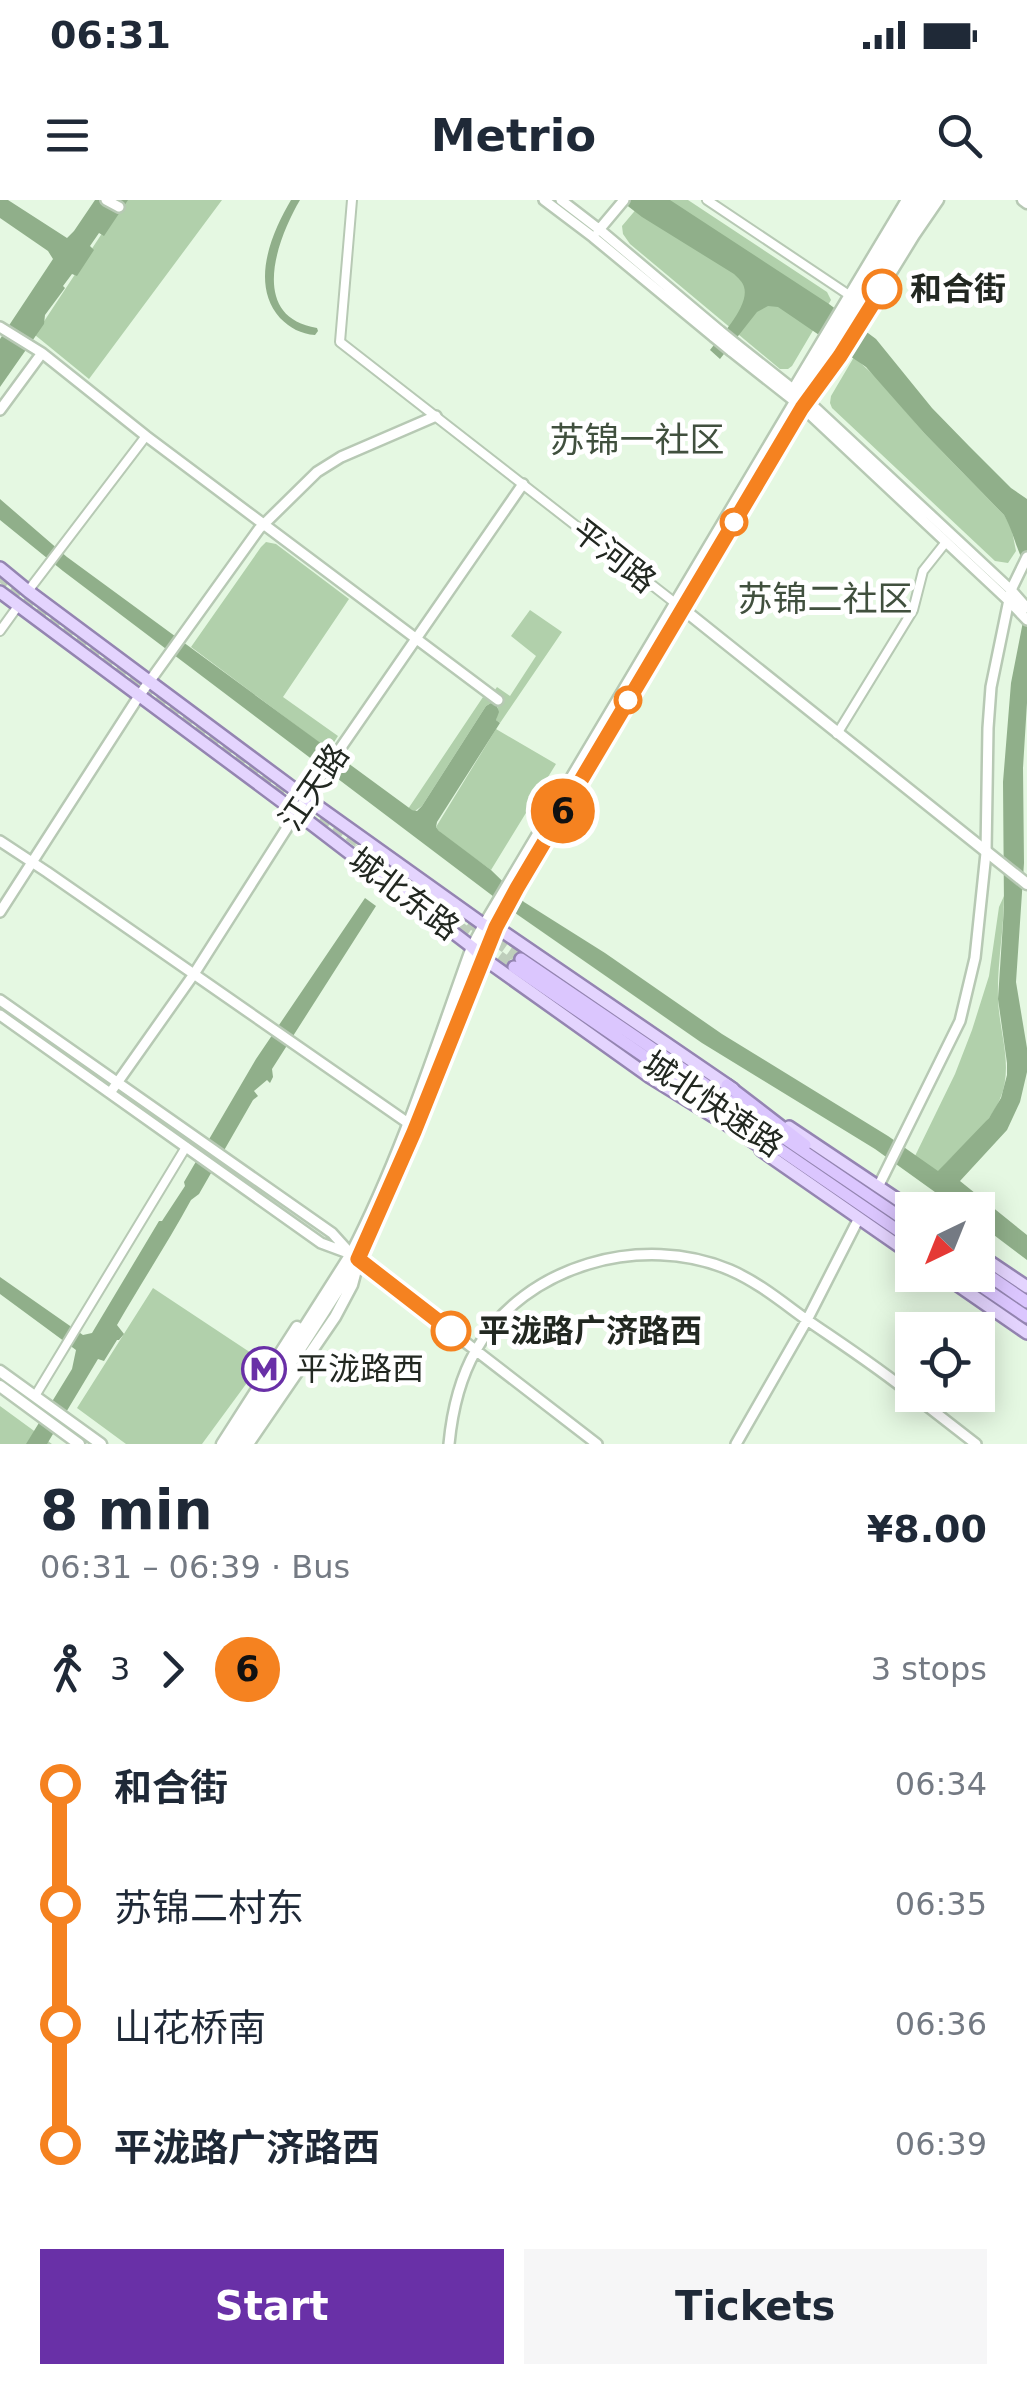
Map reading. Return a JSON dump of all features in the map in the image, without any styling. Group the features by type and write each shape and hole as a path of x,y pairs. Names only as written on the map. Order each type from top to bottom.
{"highway":[{"name":"城北快速路","path":"518,963 841,1184 895,1227"},
{"path":"727,1085 796,1137 895,1236"},
{"path":"708,1112 784,1162 841,1184 872,1190 895,1202"},
{"name":"城北快速路","path":"841,1184 895,1214"},
{"path":"995,1280 1027,1302"},
{"path":"989,1292 1027,1318"}],"main road":[{"path":"851,317 850,295 907,200"},
{"path":"412,1125 472,947 500,910 918,200"},
{"path":"871,283 927,200"},
{"path":"851,317 938,200"},
{"name":"城北东路","path":"0,568 306,798 895,1199"},
{"name":"城北东路","path":"0,592 296,812 483,958 650,1077 708,1112 895,1242"},
{"name":"平河路","path":"679,606 1027,884"},
{"path":"239,1444 354,1257 483,958 490,926"},
{"path":"222,1444 331,1274 354,1257"},
{"path":"248,1444 335,1316 352,1285 354,1257"},
{"path":"995,1265 1027,1287"},
{"path":"968,1292 1027,1333"},
{"path":"230,1444 287,1363"},
{"path":"0,1371 100,1444"},
{"path":"0,1386 79,1444"}],"street":[{"path":"106,200 119,207"},
{"name":"平河路","path":"352,200 340,342 679,606"},
{"path":"544,200 596,233"},
{"path":"560,200 734,348 802,398 1017,602 1027,620"},
{"path":"596,233 624,200"},
{"path":"706,200 850,295"},
{"path":"0,327 38,351 498,700"},
{"path":"0,410 38,351"},
{"path":"802,398 946,542 1017,602"},
{"path":"0,912 139,696 263,524 317,472 340,457 436,416"},
{"path":"28,591 146,436"},
{"name":"江天路","path":"110,1093 194,974 296,812 522,484"},
{"path":"838,734 913,610 922,571 946,542"},
{"path":"878,1187 960,1021 975,958 986,853 991,687 1017,602 1020,568 1027,557"},
{"path":"0,631 18,606"},
{"path":"0,841 412,1125"},
{"path":"0,1000 332,1233 354,1257 597,1444"},
{"path":"0,1015 321,1244 354,1257"},
{"path":"35,1396 186,1147"},
{"path":"736,1444 807,1320 859,1218"},
{"path":"449,1444 459,1391 476,1350 518,1300 567,1272 602,1259 663,1255 695,1259 730,1270 895,1382"},
{"path":"935,1412 976,1444"}],"shaded area":[{"path":"0,200 8,200 67,238 95,200 128,200 104,236 99,233 90,246 94,250 77,276 72,274 63,286 45,315 44,324 0,387 0,339 53,259 48,251 0,218"},
{"path":"124,200 222,200 89,379 35,335"},
{"path":"291,200 300,200 277,255 275,293 282,309 296,321 317,328 315,335 300,332 284,322 266,290 271,243"},
{"path":"620,200 670,200 876,339 932,408 1011,488 1027,499 1027,568 1004,515 866,367 778,307 768,306 757,312 720,359 710,350 739,311 745,294 743,283"},
{"path":"644,200 688,200 827,292 831,300 792,366 780,369 630,244 622,226"},
{"path":"854,357 1004,515 1011,526 1016,551 1008,563 995,561 832,408 831,396"},
{"path":"0,499 67,557 412,810 422,806 486,706 497,706 496,720 500,723 437,822 439,831 491,870 524,902 938,1171 989,1118 1001,1098 1007,1075 998,999 1004,907 1003,782 1011,683 1027,601 1024,863 1016,982 1027,1072 1020,1102 1007,1130 960,1181 974,1192 935,1192 875,1149 702,1043 518,915 0,520"},
{"path":"266,542 276,544 349,599 283,697 338,736 329,750 191,647"},
{"path":"530,610 562,632 500,723 496,720 498,707 491,703 486,706 422,806 415,811 408,809 483,697 488,700 497,687 510,696 536,656 511,636"},
{"path":"496,729 556,764 491,870 436,827"},
{"path":"1004,896 998,985 1006,1062 1004,1087 988,1119 936,1171 915,1156 972,1030 989,976"},
{"path":"365,898 376,906 272,1069 270,1083 267,1080 254,1091 258,1096 117,1325 124,1334 104,1361 98,1359 47,1444 26,1444 72,1369 76,1350 0,1294 0,1277 83,1335 92,1333 159,1221 185,1186 256,1059"},
{"path":"995,1209 1027,1235 1027,1260 995,1236"},
{"path":"153,1288 263,1361 202,1444 126,1444 77,1408"},
{"path":"0,1406 52,1444 0,1444"}],"tunnel":[{"path":"0,576 286,790"},
{"path":"322,816 521,959"},
{"path":"353,849 514,967"}],"bus line":[{"name":"6","path":"451,1331 358,1259 496,927 517,888 802,408 882,289"}],"place":[{"name":"和合街","path":"882,289"},
{"name":"平泷路广济路西","path":"451,1331"},
{"name":"平泷路西","path":"264,1369"}],"district":[{"name":"苏锦一社区","path":"637,440"},
{"name":"苏锦二社区","path":"825,599"}]}
